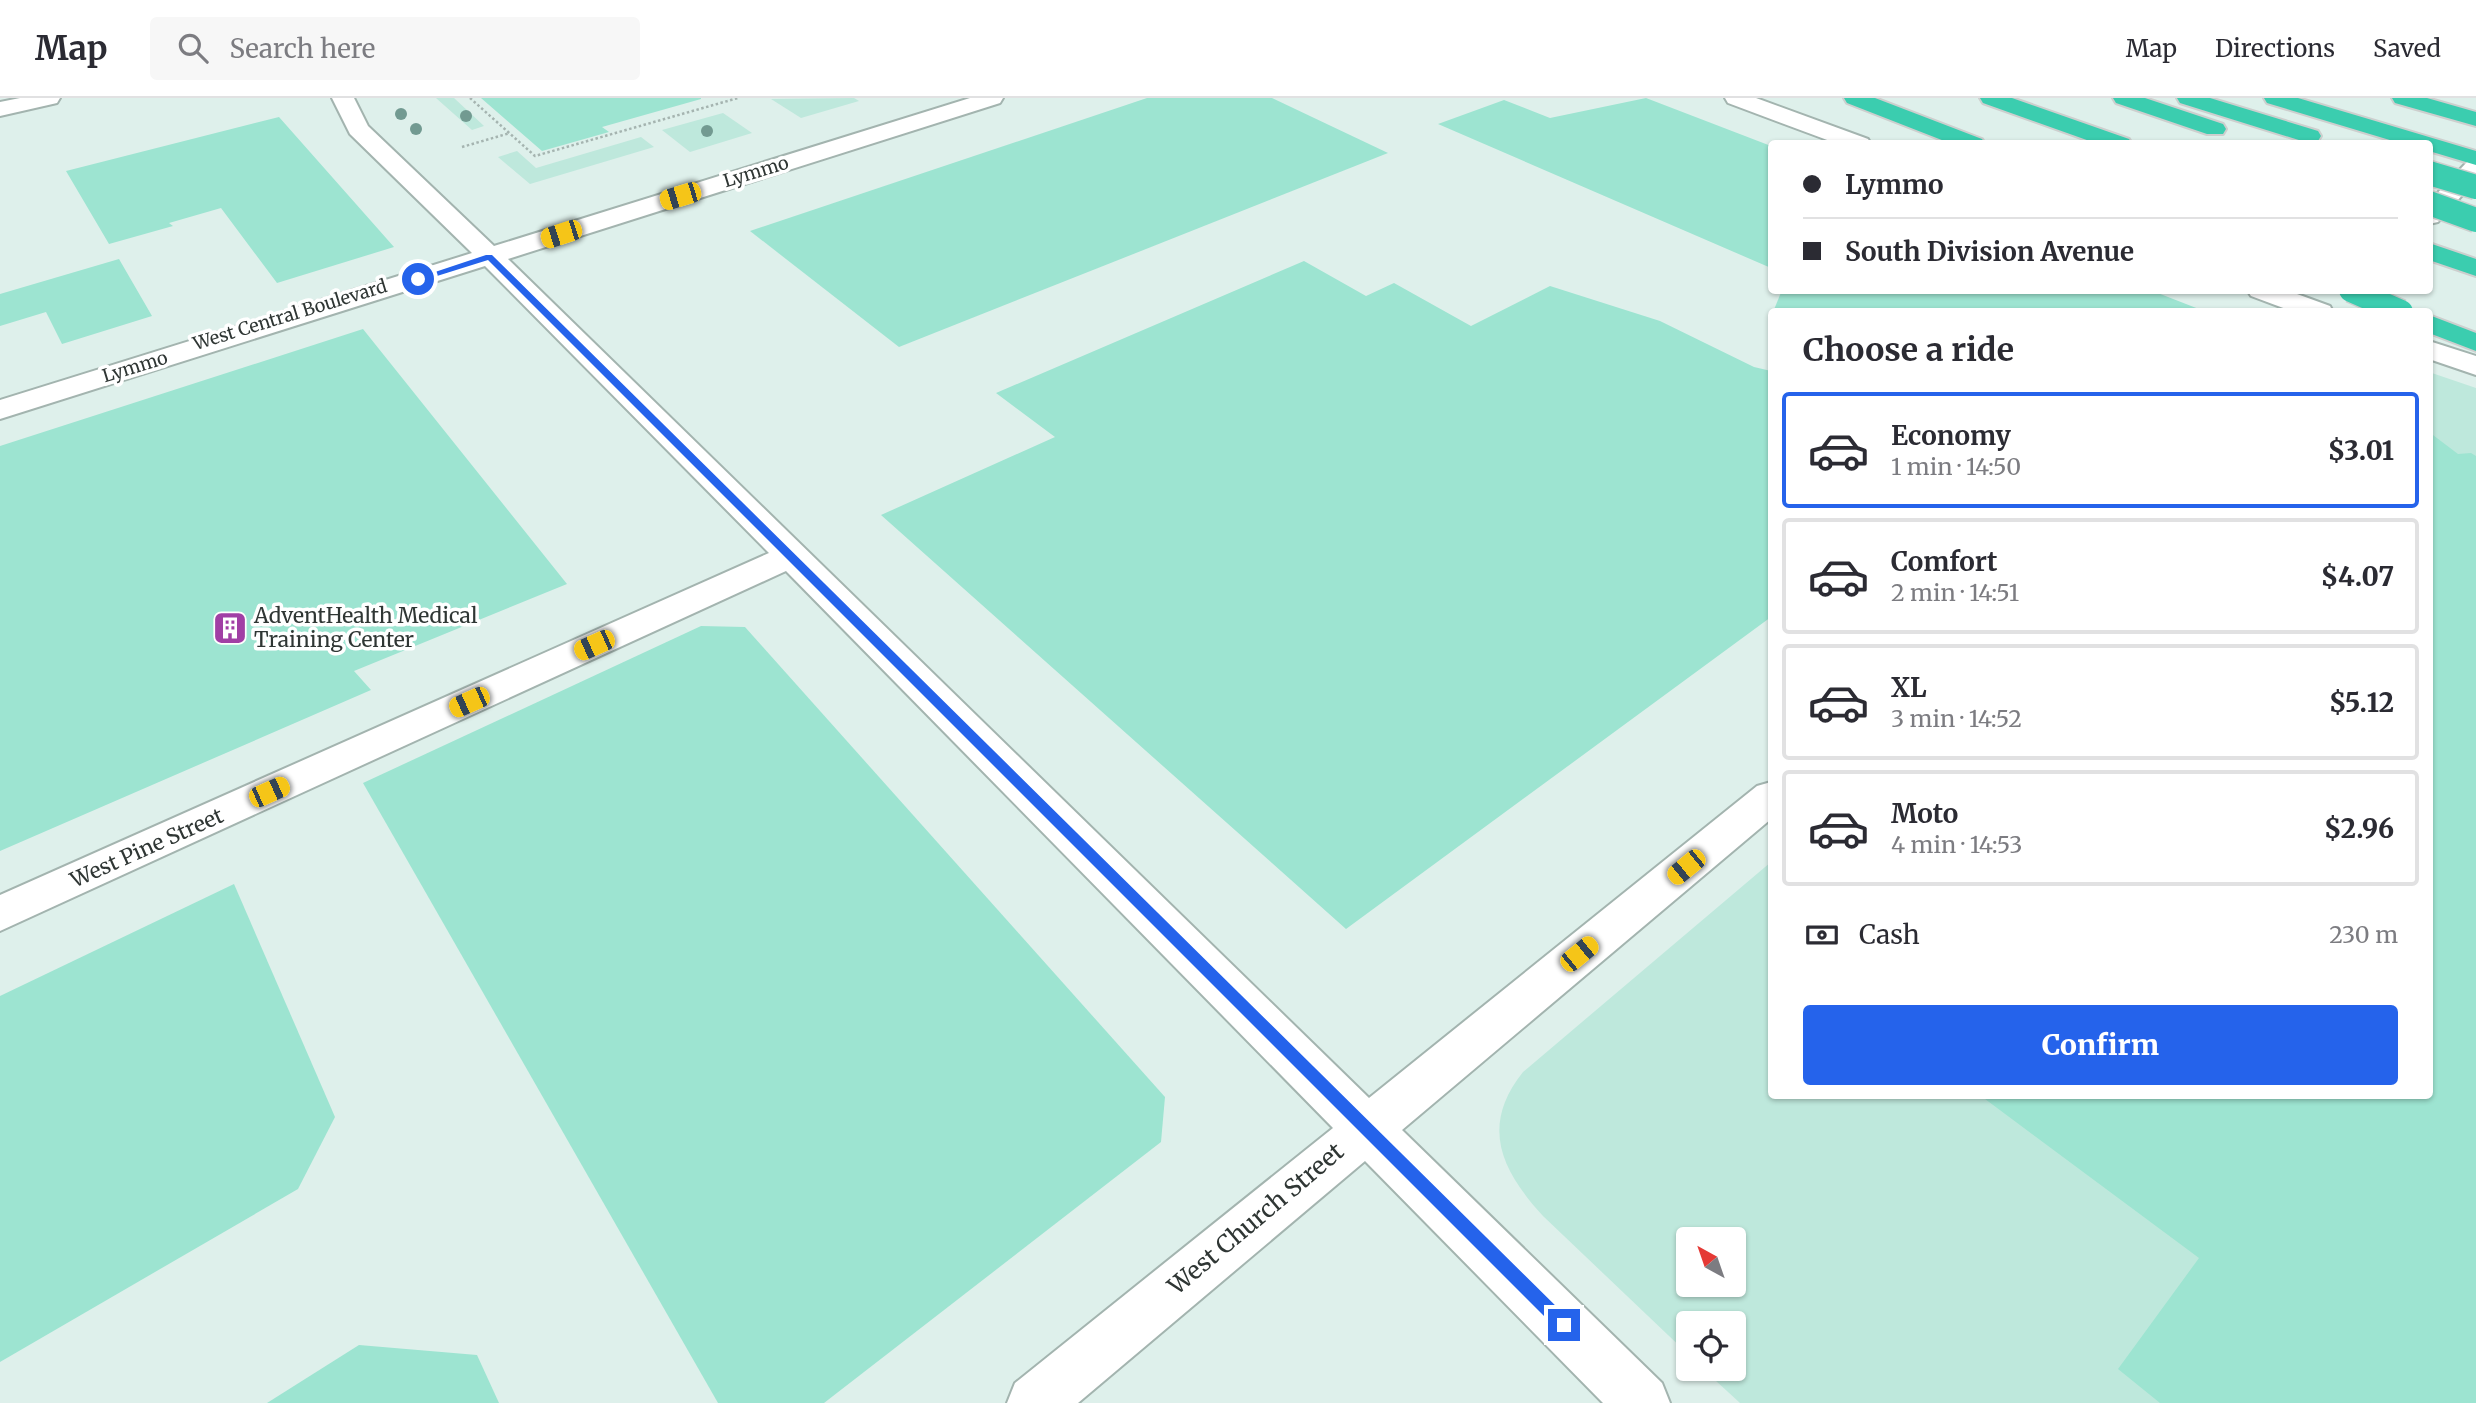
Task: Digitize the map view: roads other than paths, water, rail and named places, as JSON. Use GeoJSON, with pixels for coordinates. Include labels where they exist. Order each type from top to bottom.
{"type":"FeatureCollection","features":[{"type":"Feature","properties":{"kind":"highway"},"geometry":{"type":"LineString","coordinates":[[1855,98],[1964,140]]}},
{"type":"Feature","properties":{"kind":"highway"},"geometry":{"type":"LineString","coordinates":[[1991,98],[2110,140]]}},
{"type":"Feature","properties":{"kind":"highway"},"geometry":{"type":"LineString","coordinates":[[2124,98],[2231,135]]}},
{"type":"Feature","properties":{"kind":"highway"},"geometry":{"type":"LineString","coordinates":[[2188,98],[2322,140]]}},
{"type":"Feature","properties":{"kind":"highway"},"geometry":{"type":"LineString","coordinates":[[2275,98],[2416,140]]}},
{"type":"Feature","properties":{"kind":"highway"},"geometry":{"type":"LineString","coordinates":[[2403,98],[2476,119]]}},
{"type":"Feature","properties":{"kind":"highway"},"geometry":{"type":"LineString","coordinates":[[2433,145],[2476,158]]}},
{"type":"Feature","properties":{"kind":"highway"},"geometry":{"type":"LineString","coordinates":[[2433,174],[2476,187]]}},
{"type":"Feature","properties":{"kind":"highway"},"geometry":{"type":"LineString","coordinates":[[2433,204],[2476,220]]}},
{"type":"Feature","properties":{"kind":"highway"},"geometry":{"type":"LineString","coordinates":[[2433,252],[2476,268]]}},
{"type":"Feature","properties":{"kind":"highway"},"geometry":{"type":"LineString","coordinates":[[2360,294],[2392,308]]}},
{"type":"Feature","properties":{"kind":"highway"},"geometry":{"type":"LineString","coordinates":[[2433,325],[2476,343]]}},
{"type":"Feature","properties":{"kind":"street"},"geometry":{"type":"LineString","coordinates":[[0,109],[49,98]]}},
{"type":"Feature","properties":{"kind":"street"},"geometry":{"type":"LineString","coordinates":[[343,98],[358,129],[1642,1403]]}},
{"type":"Feature","properties":{"kind":"street","name":"West Central Boulevard"},"geometry":{"type":"LineString","coordinates":[[0,407],[980,98]]}},
{"type":"Feature","properties":{"kind":"street","name":"Lymmo"},"geometry":{"type":"LineString","coordinates":[[487,255],[992,98]]}},
{"type":"Feature","properties":{"kind":"street"},"geometry":{"type":"LineString","coordinates":[[1736,98],[1849,140]]}},
{"type":"Feature","properties":{"kind":"street"},"geometry":{"type":"LineString","coordinates":[[2433,213],[2476,166]]}},
{"type":"Feature","properties":{"kind":"street"},"geometry":{"type":"LineString","coordinates":[[2271,294],[2309,308]]}},
{"type":"Feature","properties":{"kind":"street"},"geometry":{"type":"LineString","coordinates":[[2343,308],[2356,294]]}},
{"type":"Feature","properties":{"kind":"street"},"geometry":{"type":"LineString","coordinates":[[2433,350],[2476,366]]}},
{"type":"Feature","properties":{"kind":"street","name":"West Pine Street"},"geometry":{"type":"LineString","coordinates":[[0,915],[791,556]]}},
{"type":"Feature","properties":{"kind":"street","name":"West Church Street"},"geometry":{"type":"LineString","coordinates":[[1035,1403],[1768,799]]}},
{"type":"Feature","properties":{"kind":"place","name":"AdventHealth Medical Training Center"},"geometry":{"type":"Point","coordinates":[230,628]}}]}
